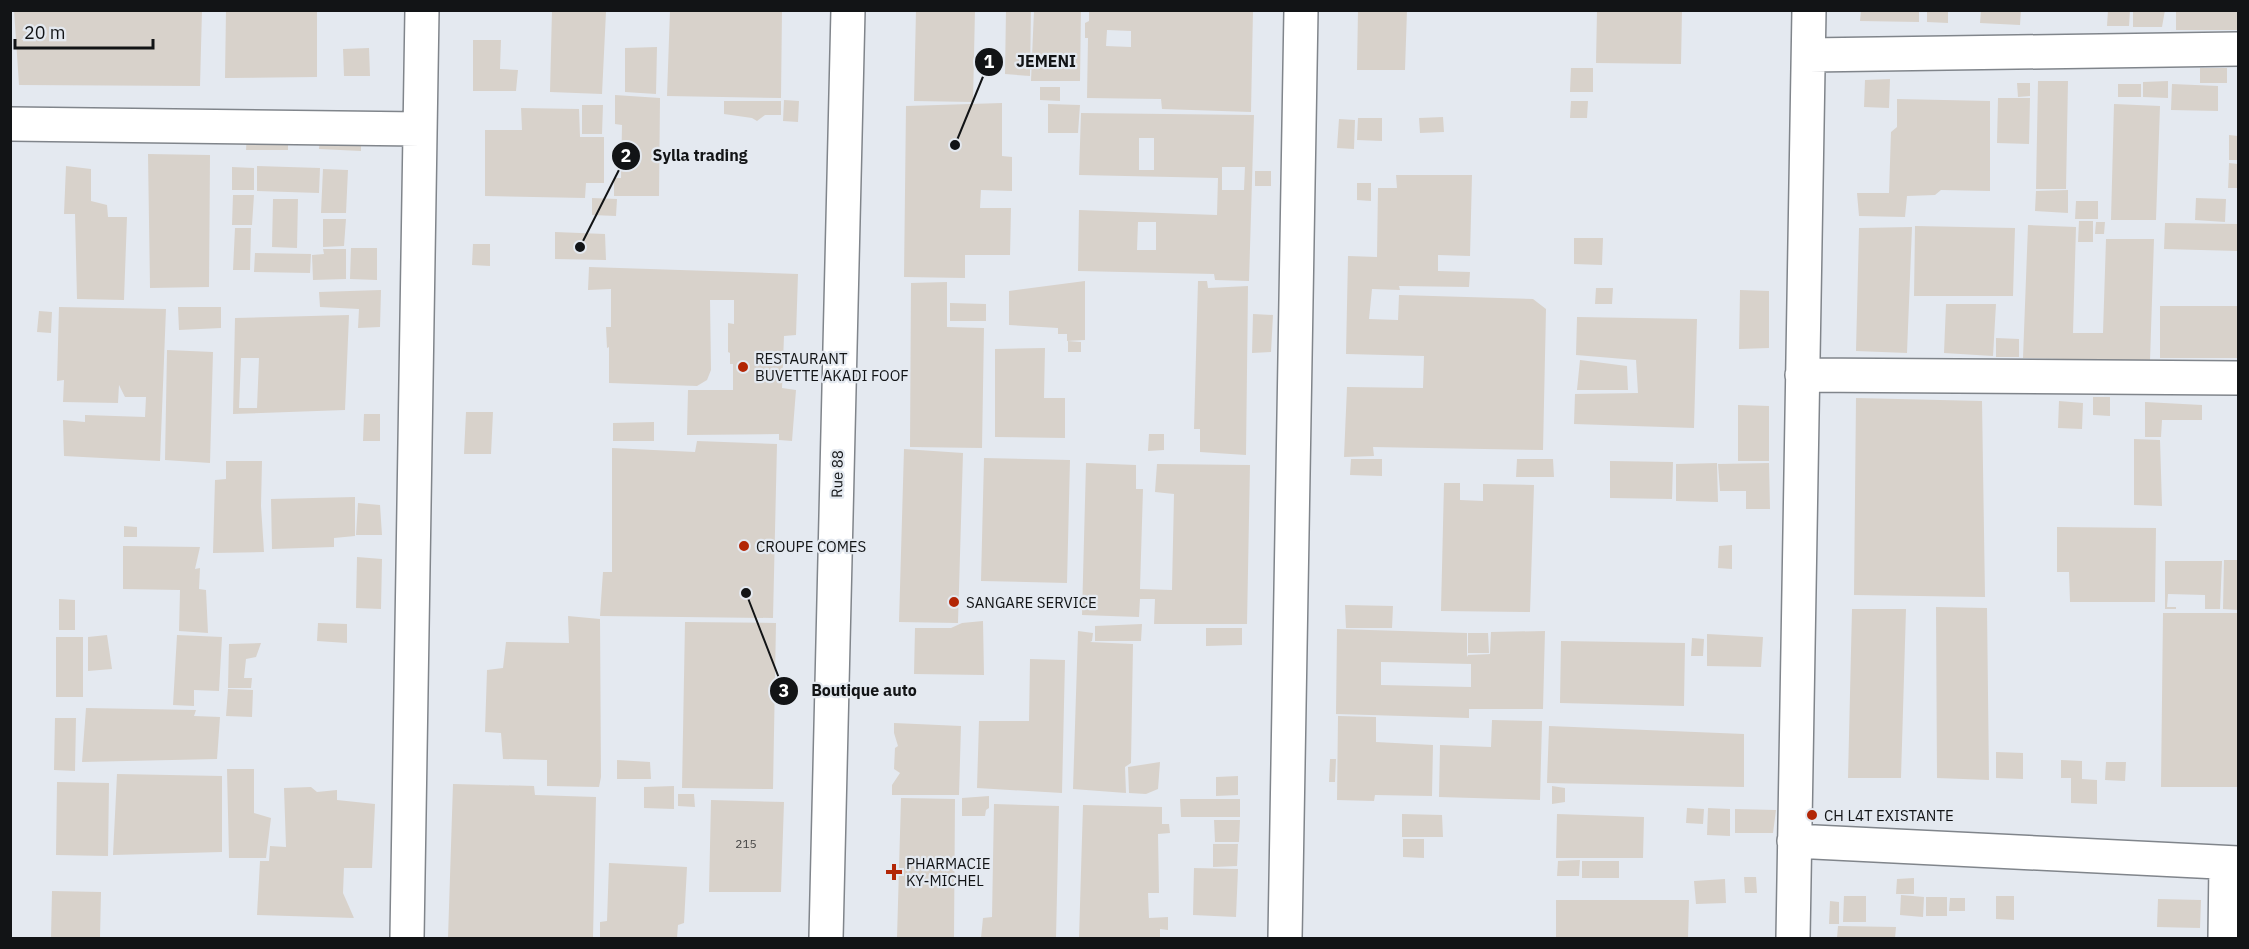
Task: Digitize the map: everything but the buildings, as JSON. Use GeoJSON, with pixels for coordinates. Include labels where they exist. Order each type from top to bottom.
{"type":"FeatureCollection","features":[{"type":"Feature","properties":{"kind":"street"},"geometry":{"type":"LineString","coordinates":[[407,939],[422,10]]}},
{"type":"Feature","properties":{"kind":"street","name":"Rue 88"},"geometry":{"type":"LineString","coordinates":[[826,939],[848,10]]}},
{"type":"Feature","properties":{"kind":"street"},"geometry":{"type":"LineString","coordinates":[[1285,939],[1301,10]]}},
{"type":"Feature","properties":{"kind":"street"},"geometry":{"type":"LineString","coordinates":[[1792,939],[1809,10]]}},
{"type":"Feature","properties":{"kind":"street"},"geometry":{"type":"LineString","coordinates":[[1809,56],[2238,49]]}},
{"type":"Feature","properties":{"kind":"street"},"geometry":{"type":"LineString","coordinates":[[10,124],[420,129]]}},
{"type":"Feature","properties":{"kind":"street"},"geometry":{"type":"LineString","coordinates":[[1802,375],[2238,378]]}},
{"type":"Feature","properties":{"kind":"street"},"geometry":{"type":"LineString","coordinates":[[1794,841],[2232,863],[2225,939]]}},
{"type":"Feature","properties":{"kind":"place","name":"JEMENI"},"geometry":{"type":"Point","coordinates":[955,145]}},
{"type":"Feature","properties":{"kind":"place","name":"Sylla trading"},"geometry":{"type":"Point","coordinates":[580,247]}},
{"type":"Feature","properties":{"kind":"place","name":"RESTAURANT BUVETTE AKADI FOOF"},"geometry":{"type":"Point","coordinates":[743,367]}},
{"type":"Feature","properties":{"kind":"place","name":"CROUPE COMES"},"geometry":{"type":"Point","coordinates":[744,546]}},
{"type":"Feature","properties":{"kind":"place","name":"Boutique auto"},"geometry":{"type":"Point","coordinates":[746,593]}},
{"type":"Feature","properties":{"kind":"place","name":"SANGARE SERVICE"},"geometry":{"type":"Point","coordinates":[954,602]}},
{"type":"Feature","properties":{"kind":"place","name":"CH L4T EXISTANTE"},"geometry":{"type":"Point","coordinates":[1812,815]}},
{"type":"Feature","properties":{"kind":"place","name":"PHARMACIE KY-MICHEL"},"geometry":{"type":"Point","coordinates":[894,872]}}]}
